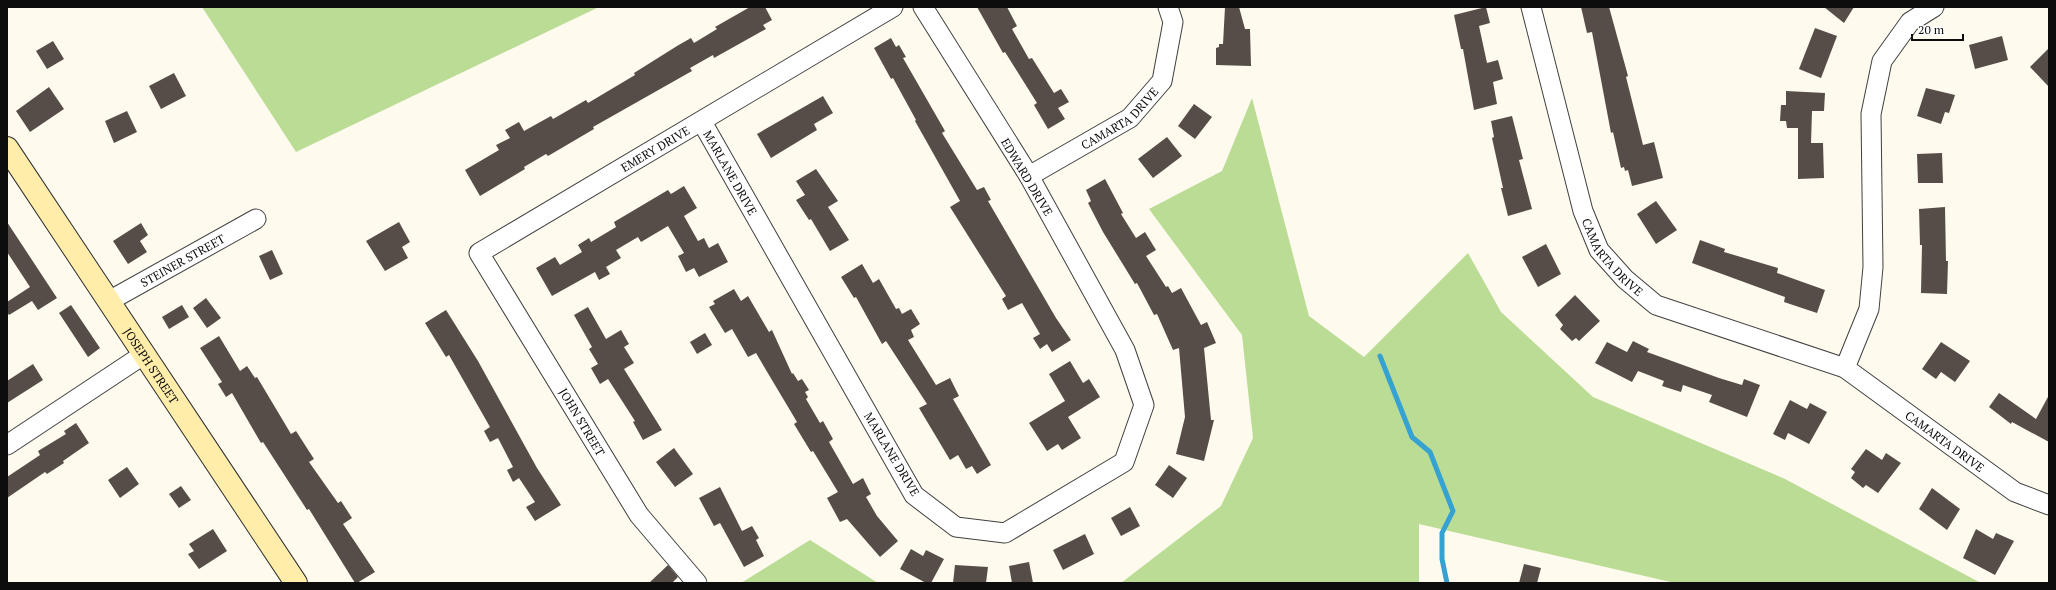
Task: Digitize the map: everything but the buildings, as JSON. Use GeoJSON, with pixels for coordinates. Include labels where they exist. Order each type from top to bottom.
{"type":"FeatureCollection","features":[{"type":"Feature","properties":{"kind":"street","name":"EMERY DRIVE"},"geometry":{"type":"LineString","coordinates":[[479,253],[702,122],[893,7]]}},
{"type":"Feature","properties":{"kind":"street","name":"EDWARD DRIVE"},"geometry":{"type":"LineString","coordinates":[[923,7],[1028,176],[1125,350]]}},
{"type":"Feature","properties":{"kind":"street","name":"CAMARTA DRIVE"},"geometry":{"type":"LineString","coordinates":[[1028,176],[1130,118],[1162,81],[1172,22],[1168,7]]}},
{"type":"Feature","properties":{"kind":"street","name":"CAMARTA DRIVE"},"geometry":{"type":"LineString","coordinates":[[1531,7],[1583,211],[1599,250],[1624,280],[1656,305],[1845,368],[2015,492],[2049,505]]}},
{"type":"Feature","properties":{"kind":"street"},"geometry":{"type":"LineString","coordinates":[[1845,368],[1869,309],[1873,267],[1871,114],[1882,61],[1910,22],[1934,7]]}},
{"type":"Feature","properties":{"kind":"street","name":"MARLANE DRIVE"},"geometry":{"type":"LineString","coordinates":[[702,122],[914,495],[956,528],[1005,533],[1124,462],[1144,405],[1125,350]]}},
{"type":"Feature","properties":{"kind":"street","name":"JOSEPH STREET"},"geometry":{"type":"LineString","coordinates":[[7,148],[109,301],[143,355],[296,583]]}},
{"type":"Feature","properties":{"kind":"street","name":"STEINER STREET"},"geometry":{"type":"LineString","coordinates":[[109,301],[256,219]]}},
{"type":"Feature","properties":{"kind":"street","name":"JOHN STREET"},"geometry":{"type":"LineString","coordinates":[[479,253],[639,515],[697,583]]}},
{"type":"Feature","properties":{"kind":"street"},"geometry":{"type":"LineString","coordinates":[[7,445],[143,355]]}},
{"type":"Feature","properties":{"kind":"green space"},"geometry":{"type":"Polygon","coordinates":[[[202,7],[599,7],[296,152],[202,7]]]}},
{"type":"Feature","properties":{"kind":"green space"},"geometry":{"type":"Polygon","coordinates":[[[1252,98],[1309,316],[1364,357],[1468,253],[1501,312],[1593,397],[1785,479],[1981,583],[1675,583],[1419,524],[1419,583],[1121,583],[1221,506],[1253,438],[1242,335],[1149,209],[1222,171],[1252,98]]]}},
{"type":"Feature","properties":{"kind":"green space"},"geometry":{"type":"Polygon","coordinates":[[[810,540],[878,583],[741,583],[810,540]]]}},
{"type":"Feature","properties":{"kind":"waterway"},"geometry":{"type":"LineString","coordinates":[[1380,356],[1412,437],[1430,452],[1453,511],[1442,533],[1442,559],[1447,583]]}}]}
